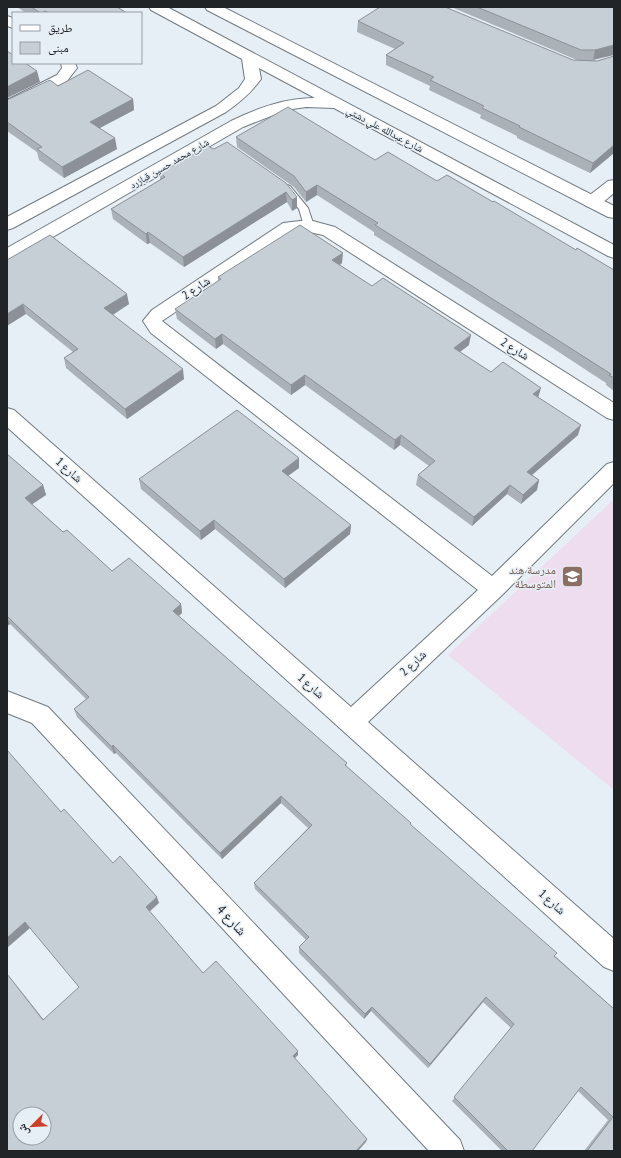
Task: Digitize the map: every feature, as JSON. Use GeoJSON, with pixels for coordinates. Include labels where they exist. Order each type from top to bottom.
{"type":"FeatureCollection","features":[{"type":"Feature","properties":{"kind":"street","name":"شارع عبدالله علي دشتي"},"geometry":{"type":"LineString","coordinates":[[156,7],[614,252]]}},
{"type":"Feature","properties":{"kind":"street"},"geometry":{"type":"LineString","coordinates":[[212,7],[614,213]]}},
{"type":"Feature","properties":{"kind":"street","name":"شارع محمد حسين قبازرد"},"geometry":{"type":"LineString","coordinates":[[7,224],[221,109],[244,91],[253,78],[249,56]]}},
{"type":"Feature","properties":{"kind":"street"},"geometry":{"type":"LineString","coordinates":[[7,106],[62,78],[70,68],[68,64]]}},
{"type":"Feature","properties":{"kind":"street","name":"شارع محمد حسين قبازرد"},"geometry":{"type":"LineString","coordinates":[[7,256],[218,139],[237,124],[262,112],[283,105],[313,101],[340,105]]}},
{"type":"Feature","properties":{"kind":"street"},"geometry":{"type":"LineString","coordinates":[[221,109],[234,110],[238,113],[240,121],[237,124]]}},
{"type":"Feature","properties":{"kind":"street"},"geometry":{"type":"LineString","coordinates":[[592,202],[614,184]]}},
{"type":"Feature","properties":{"kind":"street","name":"شارع 2"},"geometry":{"type":"LineString","coordinates":[[493,589],[158,328],[152,321],[158,314],[289,227],[309,226],[329,231],[614,412]]}},
{"type":"Feature","properties":{"kind":"street","name":"شارع 1"},"geometry":{"type":"LineString","coordinates":[[7,415],[614,957]]}},
{"type":"Feature","properties":{"kind":"street","name":"شارع 2"},"geometry":{"type":"LineString","coordinates":[[351,722],[493,589],[614,470]]}},
{"type":"Feature","properties":{"kind":"street","name":"شارع 4"},"geometry":{"type":"LineString","coordinates":[[7,702],[40,715],[449,1151]]}},
{"type":"Feature","properties":{"kind":"lane"},"geometry":{"type":"LineString","coordinates":[[278,181],[290,190],[302,208],[309,226]]}},
{"type":"Feature","properties":{"kind":"shaded area","name":"مدرسة هند المتوسطة"},"geometry":{"type":"Polygon","coordinates":[[[614,499],[614,790],[448,655],[614,499]]]}},
{"type":"Feature","properties":{"kind":"building"},"geometry":{"type":"Polygon","coordinates":[[[31,7],[117,7],[125,12],[45,11],[39,12],[31,7]]]}},
{"type":"Feature","properties":{"kind":"building"},"geometry":{"type":"Polygon","coordinates":[[[380,7],[445,7],[573,60],[597,61],[614,56],[614,145],[593,163],[519,127],[520,126],[482,108],[484,106],[430,80],[434,77],[386,55],[404,43],[358,21],[380,7]]]}},
{"type":"Feature","properties":{"kind":"building"},"geometry":{"type":"Polygon","coordinates":[[[477,7],[614,7],[614,45],[595,50],[581,50],[477,7]]]}},
{"type":"Feature","properties":{"kind":"building"},"geometry":{"type":"Polygon","coordinates":[[[7,51],[12,54],[12,64],[26,64],[37,71],[7,87],[7,51]]]}},
{"type":"Feature","properties":{"kind":"building"},"geometry":{"type":"Polygon","coordinates":[[[88,70],[133,99],[90,122],[115,138],[62,167],[37,149],[42,147],[7,122],[7,100],[50,80],[58,86],[88,70]]]}},
{"type":"Feature","properties":{"kind":"building"},"geometry":{"type":"Polygon","coordinates":[[[288,107],[375,160],[388,152],[437,181],[447,175],[576,250],[577,248],[614,270],[614,378],[609,375],[611,374],[375,225],[378,223],[317,185],[306,192],[294,176],[236,137],[288,107]]]}},
{"type":"Feature","properties":{"kind":"building"},"geometry":{"type":"Polygon","coordinates":[[[227,142],[286,183],[297,197],[292,200],[286,192],[183,257],[148,232],[146,234],[111,209],[165,177],[160,173],[208,146],[214,149],[227,142]]]}},
{"type":"Feature","properties":{"kind":"building"},"geometry":{"type":"Polygon","coordinates":[[[300,225],[343,253],[332,260],[372,286],[383,278],[471,335],[454,348],[491,372],[503,362],[541,388],[533,394],[581,425],[527,472],[539,480],[523,495],[510,485],[474,517],[418,475],[435,461],[401,435],[395,440],[305,375],[291,385],[222,334],[215,339],[175,309],[221,279],[218,277],[300,225]]]}},
{"type":"Feature","properties":{"kind":"building"},"geometry":{"type":"Polygon","coordinates":[[[50,235],[127,294],[104,308],[183,369],[125,409],[64,358],[78,349],[23,304],[7,314],[7,260],[50,235]]]}},
{"type":"Feature","properties":{"kind":"building"},"geometry":{"type":"Polygon","coordinates":[[[237,410],[299,458],[282,471],[351,525],[284,579],[214,520],[200,531],[139,479],[237,410]]]}},
{"type":"Feature","properties":{"kind":"building"},"geometry":{"type":"Polygon","coordinates":[[[7,454],[43,485],[25,498],[63,532],[67,530],[112,571],[129,558],[181,604],[173,611],[347,763],[345,765],[557,953],[554,956],[614,1009],[614,1151],[587,1151],[613,1117],[581,1087],[532,1151],[508,1151],[454,1097],[514,1024],[486,997],[430,1064],[372,1007],[365,1014],[299,947],[309,937],[254,883],[312,825],[281,796],[220,853],[113,745],[112,747],[74,709],[89,697],[7,616],[7,454]]]}},
{"type":"Feature","properties":{"kind":"building"},"geometry":{"type":"Polygon","coordinates":[[[7,750],[61,812],[64,809],[113,863],[120,856],[157,897],[146,907],[203,973],[216,961],[298,1051],[293,1056],[367,1139],[356,1151],[7,1151],[7,974],[43,1020],[79,987],[25,922],[7,938],[7,750]]]}},
{"type":"Feature","properties":{"kind":"place","name":"مدرسة هند المتوسطة"},"geometry":{"type":"Point","coordinates":[572,577]}}]}
